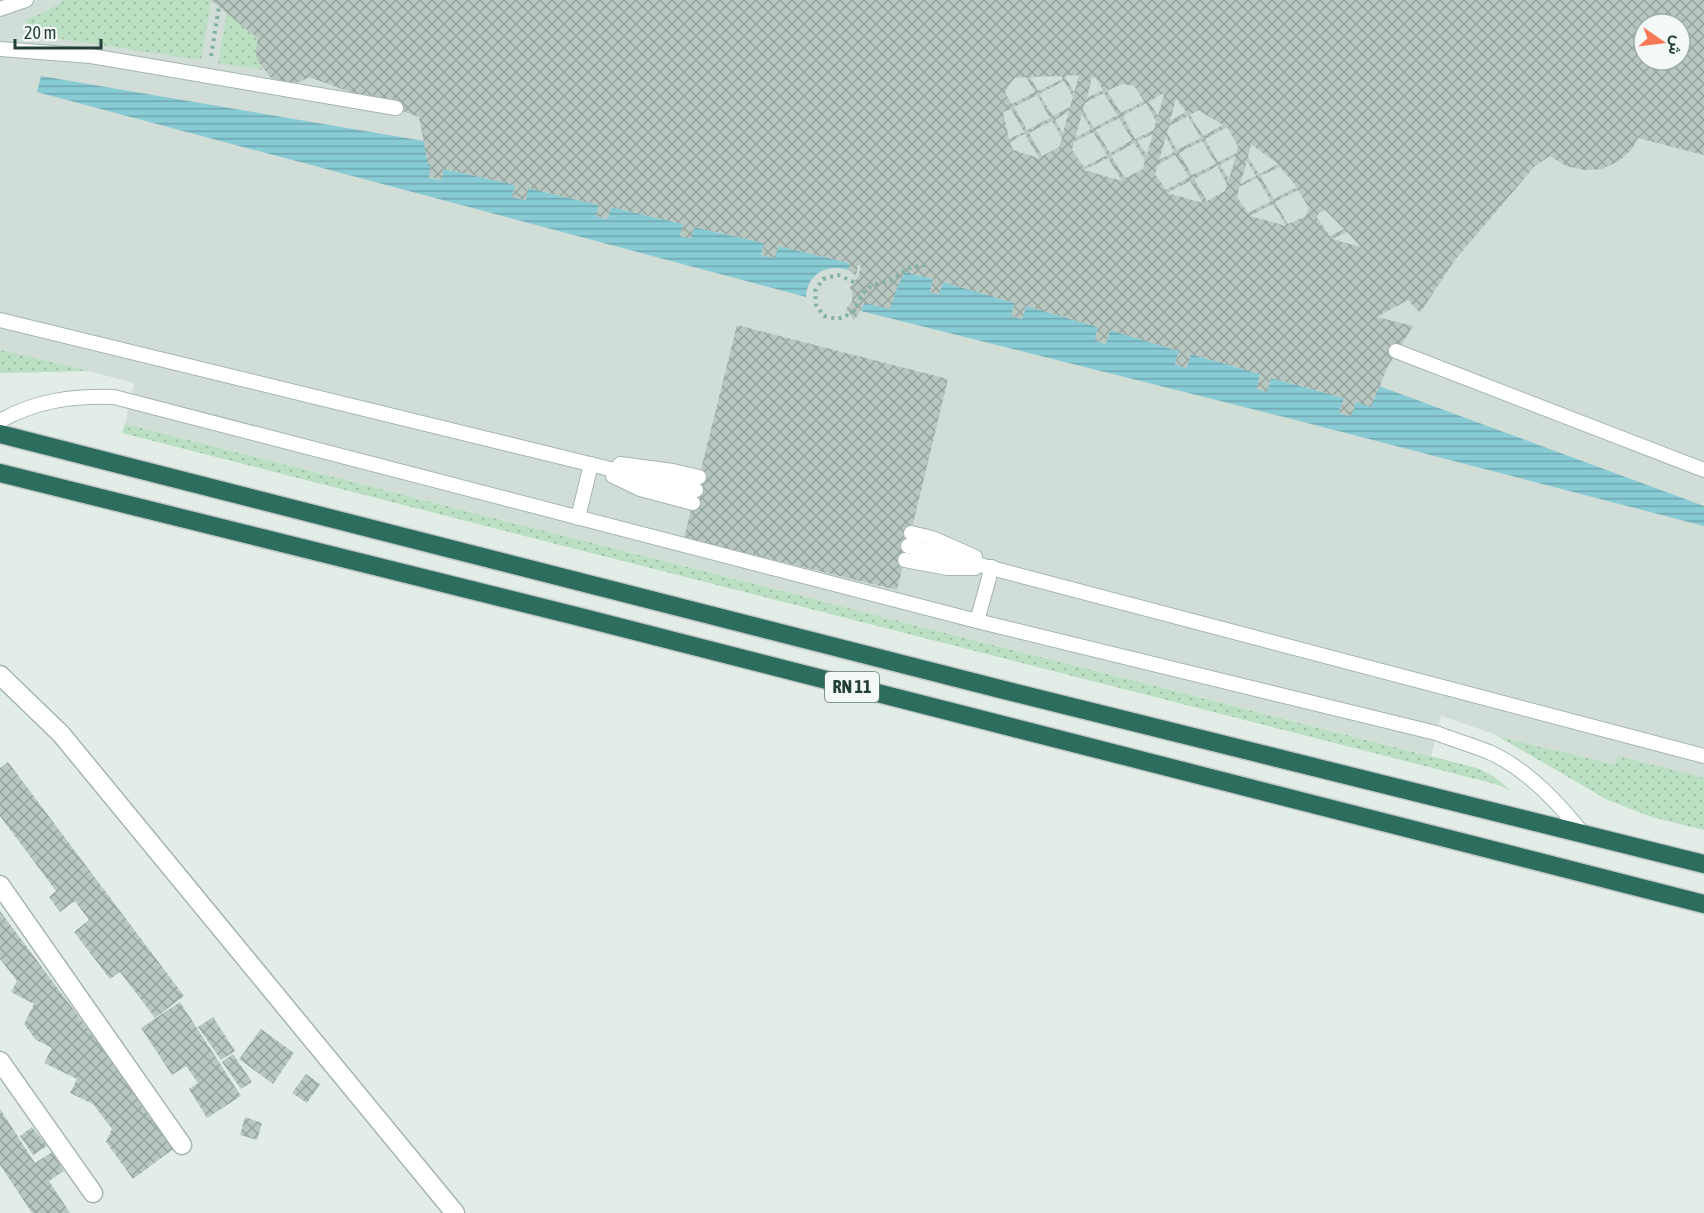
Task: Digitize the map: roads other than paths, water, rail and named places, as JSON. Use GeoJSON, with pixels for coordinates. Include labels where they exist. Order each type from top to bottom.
{"type":"FeatureCollection","features":[{"type":"Feature","properties":{"kind":"highway","name":"RN 11"},"geometry":{"type":"LineString","coordinates":[[0,434],[992,687],[1704,864]]}},
{"type":"Feature","properties":{"kind":"highway","name":"RN 11"},"geometry":{"type":"LineString","coordinates":[[0,473],[588,619],[1704,904]]}},
{"type":"Feature","properties":{"kind":"street"},"geometry":{"type":"LineString","coordinates":[[0,675],[61,734],[455,1213]]}},
{"type":"Feature","properties":{"kind":"street"},"geometry":{"type":"LineString","coordinates":[[0,885],[182,1145]]}},
{"type":"Feature","properties":{"kind":"street"},"geometry":{"type":"LineString","coordinates":[[0,1061],[93,1193]]}},
{"type":"Feature","properties":{"kind":"lane"},"geometry":{"type":"LineString","coordinates":[[0,9],[27,0]]}},
{"type":"Feature","properties":{"kind":"lane"},"geometry":{"type":"LineString","coordinates":[[0,49],[91,56],[396,108]]}},
{"type":"Feature","properties":{"kind":"lane"},"geometry":{"type":"LineString","coordinates":[[0,320],[591,464],[646,466],[696,490],[640,489],[591,464]]}},
{"type":"Feature","properties":{"kind":"lane"},"geometry":{"type":"LineString","coordinates":[[1396,351],[1704,470]]}},
{"type":"Feature","properties":{"kind":"lane"},"geometry":{"type":"LineString","coordinates":[[0,421],[33,406],[60,399],[114,397],[977,621],[1447,737],[1490,753],[1524,774],[1555,801],[1583,834]]}},
{"type":"Feature","properties":{"kind":"lane"},"geometry":{"type":"LineString","coordinates":[[578,518],[591,464]]}},
{"type":"Feature","properties":{"kind":"lane"},"geometry":{"type":"LineString","coordinates":[[910,539],[992,567],[1704,756]]}},
{"type":"Feature","properties":{"kind":"lane"},"geometry":{"type":"LineString","coordinates":[[904,560],[948,568],[992,567]]}},
{"type":"Feature","properties":{"kind":"lane"},"geometry":{"type":"LineString","coordinates":[[977,621],[992,567]]}},
{"type":"Feature","properties":{"kind":"water"},"geometry":{"type":"Polygon","coordinates":[[[41,76],[424,141],[431,166],[429,178],[441,180],[444,169],[515,185],[512,197],[525,200],[528,188],[599,205],[597,217],[608,219],[611,207],[683,224],[680,236],[691,238],[694,227],[764,243],[761,255],[774,258],[778,246],[850,263],[848,270],[833,268],[820,272],[810,282],[806,297],[37,92],[41,76]]]}},
{"type":"Feature","properties":{"kind":"water"},"geometry":{"type":"Polygon","coordinates":[[[905,272],[933,279],[930,292],[939,294],[943,282],[1015,303],[1011,316],[1022,319],[1026,306],[1098,327],[1095,340],[1105,344],[1110,330],[1179,351],[1175,364],[1186,368],[1191,354],[1260,374],[1257,389],[1267,391],[1271,378],[1344,398],[1339,413],[1350,416],[1356,402],[1371,406],[1379,386],[1704,506],[1704,526],[1288,418],[861,311],[864,303],[898,285],[905,272]]]}}]}
